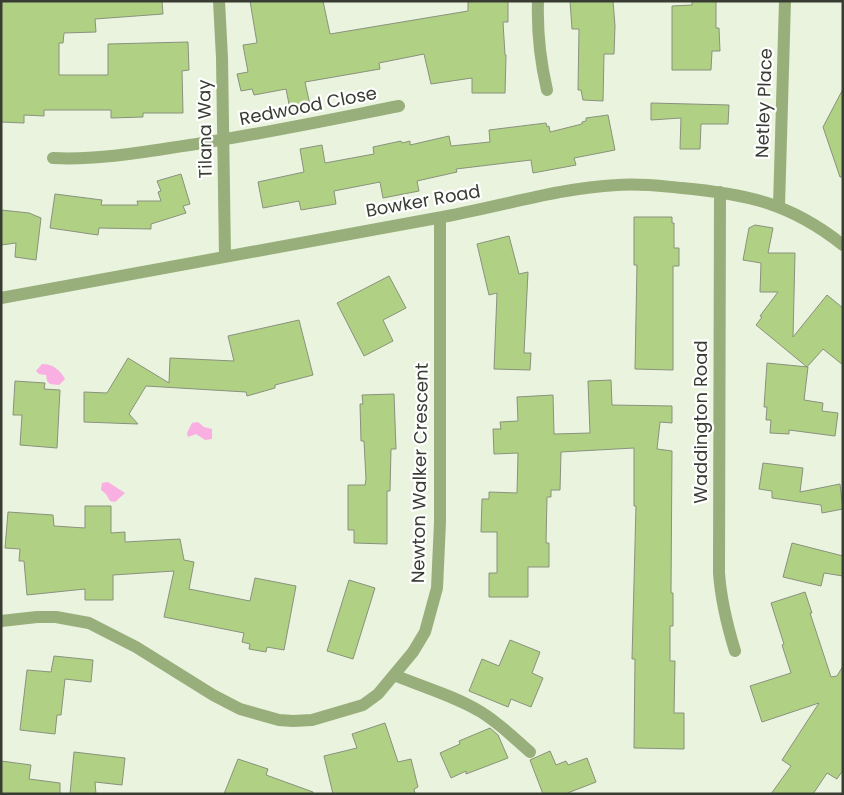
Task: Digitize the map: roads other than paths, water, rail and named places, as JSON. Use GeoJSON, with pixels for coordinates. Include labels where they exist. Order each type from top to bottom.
{"type":"FeatureCollection","features":[{"type":"Feature","properties":{"kind":"street","name":"Tilana Way"},"geometry":{"type":"LineString","coordinates":[[219,1],[225,256]]}},
{"type":"Feature","properties":{"kind":"street"},"geometry":{"type":"LineString","coordinates":[[538,1],[537,31],[540,58],[547,90]]}},
{"type":"Feature","properties":{"kind":"street","name":"Netley Place"},"geometry":{"type":"LineString","coordinates":[[779,206],[785,1]]}},
{"type":"Feature","properties":{"kind":"street","name":"Redwood Close"},"geometry":{"type":"LineString","coordinates":[[52,158],[78,159],[101,157],[223,141],[399,106]]}},
{"type":"Feature","properties":{"kind":"street","name":"Bowker Road"},"geometry":{"type":"LineString","coordinates":[[1,298],[440,218],[534,198],[617,185],[648,185],[720,192],[779,206],[822,230],[843,245]]}},
{"type":"Feature","properties":{"kind":"street","name":"Waddington Road"},"geometry":{"type":"LineString","coordinates":[[720,192],[719,573],[721,600],[726,624],[736,651]]}},
{"type":"Feature","properties":{"kind":"street","name":"Newton Walker Crescent"},"geometry":{"type":"LineString","coordinates":[[1,621],[56,617],[89,623],[136,647],[213,695],[240,709],[279,720],[312,720],[363,705],[378,694],[413,652],[425,632],[437,588],[440,522],[440,218]]}},
{"type":"Feature","properties":{"kind":"street"},"geometry":{"type":"LineString","coordinates":[[394,675],[480,712],[498,724],[530,752]]}}]}
